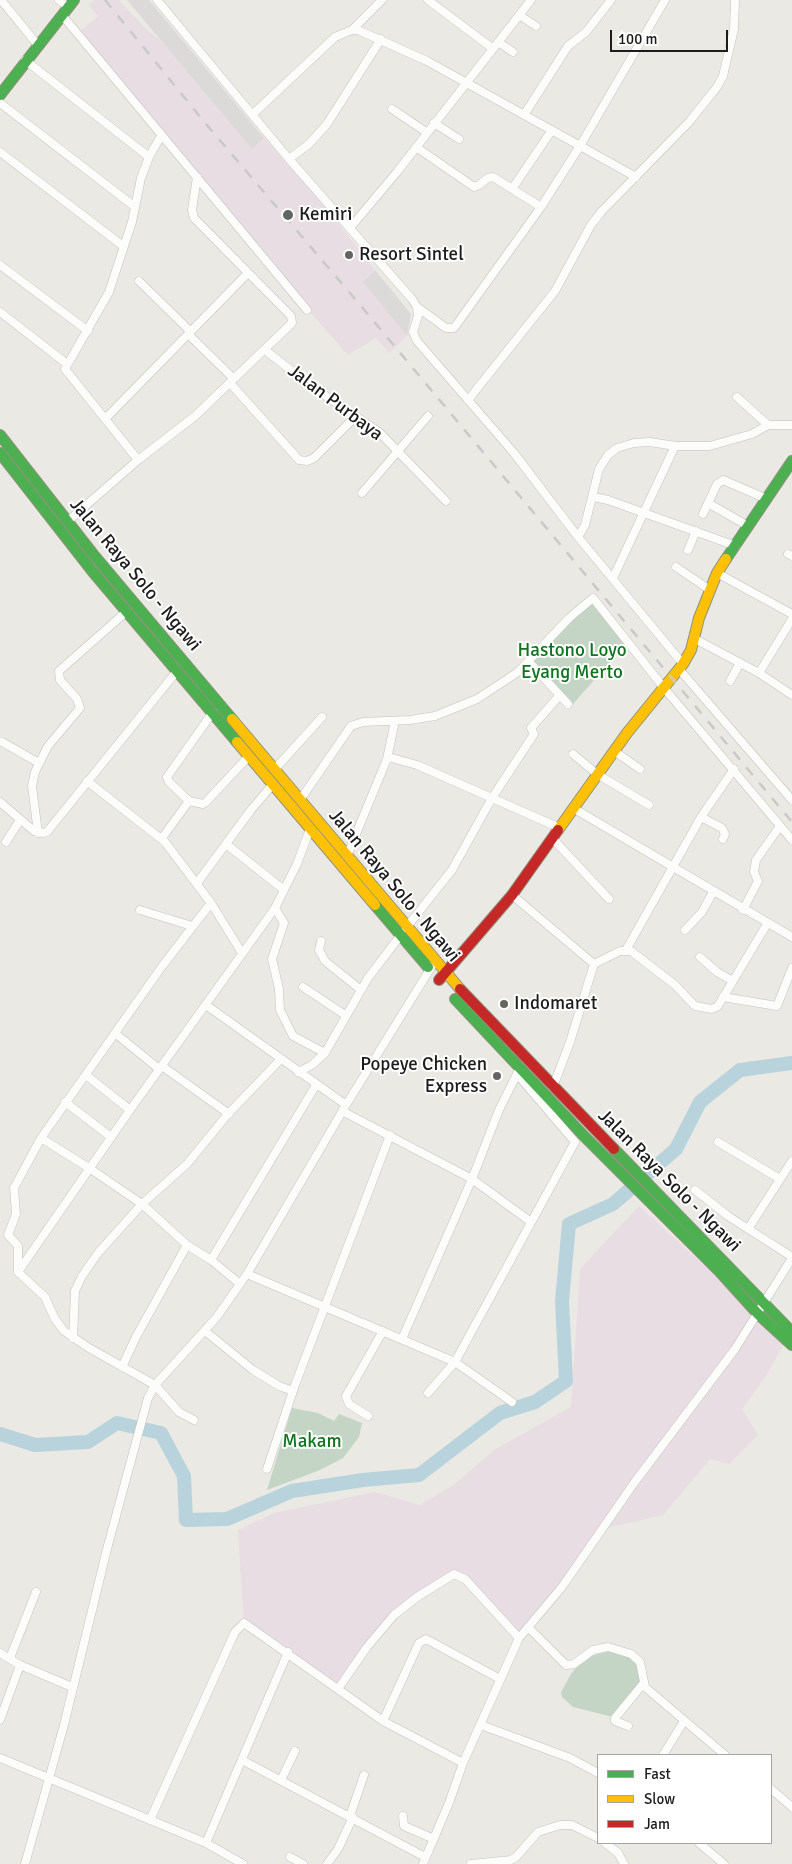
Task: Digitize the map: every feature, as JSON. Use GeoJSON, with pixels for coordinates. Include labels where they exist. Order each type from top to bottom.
{"type":"FeatureCollection","features":[{"type":"Feature","properties":{"kind":"main road"},"geometry":{"type":"LineString","coordinates":[[0,94],[37,44],[68,8]]}},
{"type":"Feature","properties":{"kind":"main road","name":"Jalan Raya Solo - Ngawi"},"geometry":{"type":"LineString","coordinates":[[0,435],[128,596],[347,856],[403,932]]}},
{"type":"Feature","properties":{"kind":"main road","name":"Jalan Raya Solo - Ngawi"},"geometry":{"type":"LineString","coordinates":[[0,453],[126,612],[213,712],[310,829],[432,966],[553,1087],[583,1120],[630,1164],[792,1332]]}},
{"type":"Feature","properties":{"kind":"main road"},"geometry":{"type":"LineString","coordinates":[[442,976],[512,895],[614,751],[682,666],[695,640],[699,618],[717,573],[792,461]]}},
{"type":"Feature","properties":{"kind":"main road","name":"Jalan Raya Solo - Ngawi"},"geometry":{"type":"LineString","coordinates":[[442,976],[518,1071],[719,1271],[757,1313],[792,1345]]}},
{"type":"Feature","properties":{"kind":"street"},"geometry":{"type":"LineString","coordinates":[[59,0],[68,8],[161,136],[306,310]]}},
{"type":"Feature","properties":{"kind":"street"},"geometry":{"type":"LineString","coordinates":[[157,0],[289,159],[417,308],[446,328],[454,328],[541,207],[580,146],[665,0]]}},
{"type":"Feature","properties":{"kind":"street"},"geometry":{"type":"LineString","coordinates":[[253,114],[335,37],[352,30],[382,0]]}},
{"type":"Feature","properties":{"kind":"street"},"geometry":{"type":"LineString","coordinates":[[428,0],[495,45],[513,52]]}},
{"type":"Feature","properties":{"kind":"street"},"geometry":{"type":"LineString","coordinates":[[350,228],[416,148],[426,132],[531,0]]}},
{"type":"Feature","properties":{"kind":"street"},"geometry":{"type":"LineString","coordinates":[[524,115],[568,46],[586,32],[611,0]]}},
{"type":"Feature","properties":{"kind":"street"},"geometry":{"type":"LineString","coordinates":[[468,400],[554,290],[591,225],[690,122],[717,87],[723,76],[734,29],[735,0]]}},
{"type":"Feature","properties":{"kind":"street"},"geometry":{"type":"LineString","coordinates":[[3,1],[37,44]]}},
{"type":"Feature","properties":{"kind":"street"},"geometry":{"type":"LineString","coordinates":[[520,15],[536,26]]}},
{"type":"Feature","properties":{"kind":"street"},"geometry":{"type":"LineString","coordinates":[[352,30],[381,40],[466,83],[636,177]]}},
{"type":"Feature","properties":{"kind":"street"},"geometry":{"type":"LineString","coordinates":[[289,159],[308,144],[328,124],[381,40]]}},
{"type":"Feature","properties":{"kind":"street"},"geometry":{"type":"LineString","coordinates":[[25,60],[149,157]]}},
{"type":"Feature","properties":{"kind":"street"},"geometry":{"type":"LineString","coordinates":[[0,103],[134,207]]}},
{"type":"Feature","properties":{"kind":"street"},"geometry":{"type":"LineString","coordinates":[[392,109],[426,132]]}},
{"type":"Feature","properties":{"kind":"street"},"geometry":{"type":"LineString","coordinates":[[434,123],[459,139]]}},
{"type":"Feature","properties":{"kind":"street"},"geometry":{"type":"LineString","coordinates":[[512,189],[552,130]]}},
{"type":"Feature","properties":{"kind":"street"},"geometry":{"type":"LineString","coordinates":[[138,460],[106,418],[66,373],[66,364],[77,352],[109,292],[149,157],[161,136]]}},
{"type":"Feature","properties":{"kind":"street"},"geometry":{"type":"LineString","coordinates":[[416,148],[474,187],[490,176],[541,207]]}},
{"type":"Feature","properties":{"kind":"street"},"geometry":{"type":"LineString","coordinates":[[0,152],[123,246]]}},
{"type":"Feature","properties":{"kind":"street"},"geometry":{"type":"LineString","coordinates":[[68,522],[138,460],[194,416],[291,325],[293,318],[194,218],[192,210],[198,183],[197,177]]}},
{"type":"Feature","properties":{"kind":"street"},"geometry":{"type":"LineString","coordinates":[[0,265],[88,331]]}},
{"type":"Feature","properties":{"kind":"street"},"geometry":{"type":"LineString","coordinates":[[106,418],[248,273]]}},
{"type":"Feature","properties":{"kind":"street"},"geometry":{"type":"LineString","coordinates":[[138,281],[189,332],[299,460],[307,461],[314,458],[356,416]]}},
{"type":"Feature","properties":{"kind":"street"},"geometry":{"type":"LineString","coordinates":[[417,308],[418,316],[413,332],[415,338],[514,453],[578,537],[614,578],[682,666],[792,800]]}},
{"type":"Feature","properties":{"kind":"street"},"geometry":{"type":"LineString","coordinates":[[0,312],[66,364]]}},
{"type":"Feature","properties":{"kind":"street","name":"Jalan Purbaya"},"geometry":{"type":"LineString","coordinates":[[265,350],[311,386],[379,432],[446,501]]}},
{"type":"Feature","properties":{"kind":"street"},"geometry":{"type":"LineString","coordinates":[[737,397],[768,425]]}},
{"type":"Feature","properties":{"kind":"street"},"geometry":{"type":"LineString","coordinates":[[362,493],[428,416]]}},
{"type":"Feature","properties":{"kind":"street"},"geometry":{"type":"LineString","coordinates":[[578,537],[585,526],[594,497],[599,469],[608,455],[617,448],[634,443],[650,442],[675,446],[710,446],[752,434],[768,425],[792,425]]}},
{"type":"Feature","properties":{"kind":"street"},"geometry":{"type":"LineString","coordinates":[[614,578],[675,446]]}},
{"type":"Feature","properties":{"kind":"street"},"geometry":{"type":"LineString","coordinates":[[703,514],[717,484],[723,480],[767,499]]}},
{"type":"Feature","properties":{"kind":"street"},"geometry":{"type":"LineString","coordinates":[[594,497],[736,546]]}},
{"type":"Feature","properties":{"kind":"street"},"geometry":{"type":"LineString","coordinates":[[708,503],[748,526]]}},
{"type":"Feature","properties":{"kind":"street"},"geometry":{"type":"LineString","coordinates":[[688,550],[696,531]]}},
{"type":"Feature","properties":{"kind":"street"},"geometry":{"type":"LineString","coordinates":[[676,567],[710,590]]}},
{"type":"Feature","properties":{"kind":"street"},"geometry":{"type":"LineString","coordinates":[[717,573],[792,614]]}},
{"type":"Feature","properties":{"kind":"street"},"geometry":{"type":"LineString","coordinates":[[300,800],[351,726],[363,722],[394,721],[435,716],[464,705],[509,680],[529,662],[569,618],[593,598],[664,688],[792,840]]}},
{"type":"Feature","properties":{"kind":"street"},"geometry":{"type":"LineString","coordinates":[[38,833],[32,786],[39,763],[56,734],[80,708],[77,699],[60,680],[60,671],[126,612]]}},
{"type":"Feature","properties":{"kind":"street"},"geometry":{"type":"LineString","coordinates":[[759,674],[792,619]]}},
{"type":"Feature","properties":{"kind":"street"},"geometry":{"type":"LineString","coordinates":[[695,640],[740,663],[792,695]]}},
{"type":"Feature","properties":{"kind":"street"},"geometry":{"type":"LineString","coordinates":[[529,662],[568,704]]}},
{"type":"Feature","properties":{"kind":"street"},"geometry":{"type":"LineString","coordinates":[[730,681],[740,663]]}},
{"type":"Feature","properties":{"kind":"street"},"geometry":{"type":"LineString","coordinates":[[0,802],[38,833],[47,832],[177,671]]}},
{"type":"Feature","properties":{"kind":"street"},"geometry":{"type":"LineString","coordinates":[[298,1072],[312,1065],[325,1053],[361,990],[403,932],[452,870],[492,798],[534,734],[531,728],[560,696]]}},
{"type":"Feature","properties":{"kind":"street"},"geometry":{"type":"LineString","coordinates":[[213,712],[167,777],[169,782],[189,801],[203,804],[249,756]]}},
{"type":"Feature","properties":{"kind":"street"},"geometry":{"type":"LineString","coordinates":[[275,769],[322,717]]}},
{"type":"Feature","properties":{"kind":"street"},"geometry":{"type":"LineString","coordinates":[[347,856],[387,759],[394,721]]}},
{"type":"Feature","properties":{"kind":"street"},"geometry":{"type":"LineString","coordinates":[[2,742],[39,763]]}},
{"type":"Feature","properties":{"kind":"street"},"geometry":{"type":"LineString","coordinates":[[614,751],[640,768]]}},
{"type":"Feature","properties":{"kind":"street"},"geometry":{"type":"LineString","coordinates":[[573,754],[597,774],[649,804]]}},
{"type":"Feature","properties":{"kind":"street"},"geometry":{"type":"LineString","coordinates":[[387,759],[399,759],[560,828]]}},
{"type":"Feature","properties":{"kind":"street"},"geometry":{"type":"LineString","coordinates":[[553,1087],[570,1042],[594,964],[626,950],[641,927],[672,867],[701,817],[734,769]]}},
{"type":"Feature","properties":{"kind":"street"},"geometry":{"type":"LineString","coordinates":[[87,781],[162,838],[211,903],[242,953]]}},
{"type":"Feature","properties":{"kind":"street"},"geometry":{"type":"LineString","coordinates":[[197,883],[273,784]]}},
{"type":"Feature","properties":{"kind":"street"},"geometry":{"type":"LineString","coordinates":[[162,838],[189,801]]}},
{"type":"Feature","properties":{"kind":"street"},"geometry":{"type":"LineString","coordinates":[[573,808],[743,910],[792,937]]}},
{"type":"Feature","properties":{"kind":"street"},"geometry":{"type":"LineString","coordinates":[[701,817],[722,828],[725,834],[723,839]]}},
{"type":"Feature","properties":{"kind":"street"},"geometry":{"type":"LineString","coordinates":[[6,842],[20,820]]}},
{"type":"Feature","properties":{"kind":"street"},"geometry":{"type":"LineString","coordinates":[[743,910],[758,881],[754,872],[756,860],[780,826]]}},
{"type":"Feature","properties":{"kind":"street"},"geometry":{"type":"LineString","coordinates":[[18,1272],[89,1168],[275,908],[297,864],[310,829]]}},
{"type":"Feature","properties":{"kind":"street"},"geometry":{"type":"LineString","coordinates":[[553,839],[609,899]]}},
{"type":"Feature","properties":{"kind":"street"},"geometry":{"type":"LineString","coordinates":[[226,844],[284,890]]}},
{"type":"Feature","properties":{"kind":"street"},"geometry":{"type":"LineString","coordinates":[[686,930],[702,912],[713,892]]}},
{"type":"Feature","properties":{"kind":"street"},"geometry":{"type":"LineString","coordinates":[[512,895],[594,964]]}},
{"type":"Feature","properties":{"kind":"street"},"geometry":{"type":"LineString","coordinates":[[194,1420],[179,1412],[155,1385],[73,1338],[58,1325],[45,1297],[18,1272],[18,1246],[8,1235],[16,1214],[13,1191],[41,1138],[192,926],[211,903]]}},
{"type":"Feature","properties":{"kind":"street"},"geometry":{"type":"LineString","coordinates":[[275,908],[284,923],[272,959],[279,989],[280,1010],[293,1036],[325,1053]]}},
{"type":"Feature","properties":{"kind":"street"},"geometry":{"type":"LineString","coordinates":[[140,910],[192,926]]}},
{"type":"Feature","properties":{"kind":"street"},"geometry":{"type":"LineString","coordinates":[[626,950],[645,960],[675,985],[696,1006],[712,1009],[718,1006],[768,924]]}},
{"type":"Feature","properties":{"kind":"street"},"geometry":{"type":"LineString","coordinates":[[321,941],[319,950],[325,961],[361,990]]}},
{"type":"Feature","properties":{"kind":"street"},"geometry":{"type":"LineString","coordinates":[[700,956],[718,972],[733,981]]}},
{"type":"Feature","properties":{"kind":"street"},"geometry":{"type":"LineString","coordinates":[[25,1864],[64,1725],[72,1687],[148,1398],[155,1385],[223,1310],[247,1274],[344,1108],[432,966]]}},
{"type":"Feature","properties":{"kind":"street"},"geometry":{"type":"LineString","coordinates":[[723,997],[777,1006],[790,978],[792,968]]}},
{"type":"Feature","properties":{"kind":"street"},"geometry":{"type":"LineString","coordinates":[[303,987],[346,1014]]}},
{"type":"Feature","properties":{"kind":"street"},"geometry":{"type":"LineString","coordinates":[[206,1005],[316,1084],[344,1108],[390,1136],[472,1179],[530,1222]]}},
{"type":"Feature","properties":{"kind":"street"},"geometry":{"type":"LineString","coordinates":[[115,1033],[160,1068],[229,1114]]}},
{"type":"Feature","properties":{"kind":"street"},"geometry":{"type":"LineString","coordinates":[[73,1338],[77,1285],[103,1247],[142,1204],[187,1164],[229,1114],[281,1059]]}},
{"type":"Feature","properties":{"kind":"street"},"geometry":{"type":"LineString","coordinates":[[402,1339],[472,1179],[499,1110],[518,1071],[575,1141],[455,1362],[428,1393]]}},
{"type":"Feature","properties":{"kind":"street"},"geometry":{"type":"LineString","coordinates":[[86,1075],[130,1110]]}},
{"type":"Feature","properties":{"kind":"street"},"geometry":{"type":"LineString","coordinates":[[211,1260],[316,1084]]}},
{"type":"Feature","properties":{"kind":"street"},"geometry":{"type":"LineString","coordinates":[[65,1102],[111,1137]]}},
{"type":"Feature","properties":{"kind":"street"},"geometry":{"type":"LineString","coordinates":[[267,1468],[293,1391],[390,1136]]}},
{"type":"Feature","properties":{"kind":"street"},"geometry":{"type":"LineString","coordinates":[[41,1138],[142,1204],[187,1245],[211,1260],[240,1284]]}},
{"type":"Feature","properties":{"kind":"street"},"geometry":{"type":"LineString","coordinates":[[718,1142],[780,1179]]}},
{"type":"Feature","properties":{"kind":"street"},"geometry":{"type":"LineString","coordinates":[[748,1229],[792,1161]]}},
{"type":"Feature","properties":{"kind":"street"},"geometry":{"type":"LineString","coordinates":[[242,1760],[351,1816],[424,1861],[463,1763],[520,1638],[587,1553],[634,1483],[735,1349],[792,1258],[748,1229],[695,1190]]}},
{"type":"Feature","properties":{"kind":"street"},"geometry":{"type":"LineString","coordinates":[[122,1367],[136,1336],[187,1245]]}},
{"type":"Feature","properties":{"kind":"street"},"geometry":{"type":"LineString","coordinates":[[247,1274],[455,1362],[512,1402]]}},
{"type":"Feature","properties":{"kind":"street"},"geometry":{"type":"LineString","coordinates":[[205,1331],[253,1370],[279,1386],[293,1391]]}},
{"type":"Feature","properties":{"kind":"street"},"geometry":{"type":"LineString","coordinates":[[368,1416],[349,1404],[346,1396],[383,1331]]}},
{"type":"Feature","properties":{"kind":"street"},"geometry":{"type":"LineString","coordinates":[[338,1689],[367,1647],[394,1615],[417,1597],[454,1574],[460,1575],[465,1579],[520,1638]]}},
{"type":"Feature","properties":{"kind":"street"},"geometry":{"type":"LineString","coordinates":[[10,1658],[36,1592]]}},
{"type":"Feature","properties":{"kind":"street"},"geometry":{"type":"LineString","coordinates":[[150,1820],[238,1627],[244,1623],[288,1652],[383,1721],[463,1763]]}},
{"type":"Feature","properties":{"kind":"street"},"geometry":{"type":"LineString","coordinates":[[528,1627],[566,1665],[574,1664],[587,1653],[601,1648],[614,1647],[625,1650],[636,1657],[640,1662],[643,1684],[725,1754]]}},
{"type":"Feature","properties":{"kind":"street"},"geometry":{"type":"LineString","coordinates":[[383,1721],[420,1642],[426,1639],[500,1679]]}},
{"type":"Feature","properties":{"kind":"street"},"geometry":{"type":"LineString","coordinates":[[206,1843],[288,1652]]}},
{"type":"Feature","properties":{"kind":"street"},"geometry":{"type":"LineString","coordinates":[[0,1653],[20,1665],[72,1687]]}},
{"type":"Feature","properties":{"kind":"street"},"geometry":{"type":"LineString","coordinates":[[0,1720],[20,1665]]}},
{"type":"Feature","properties":{"kind":"street"},"geometry":{"type":"LineString","coordinates":[[628,1726],[615,1721],[615,1718],[643,1684]]}},
{"type":"Feature","properties":{"kind":"street"},"geometry":{"type":"LineString","coordinates":[[664,1754],[684,1721]]}},
{"type":"Feature","properties":{"kind":"street"},"geometry":{"type":"LineString","coordinates":[[480,1725],[570,1758],[597,1772]]}},
{"type":"Feature","properties":{"kind":"street"},"geometry":{"type":"LineString","coordinates":[[281,1780],[295,1751]]}},
{"type":"Feature","properties":{"kind":"street"},"geometry":{"type":"LineString","coordinates":[[0,1758],[206,1843],[243,1864]]}},
{"type":"Feature","properties":{"kind":"street"},"geometry":{"type":"LineString","coordinates":[[327,1864],[338,1849],[364,1775]]}},
{"type":"Feature","properties":{"kind":"street"},"geometry":{"type":"LineString","coordinates":[[772,1790],[792,1806]]}},
{"type":"Feature","properties":{"kind":"street"},"geometry":{"type":"LineString","coordinates":[[403,1816],[404,1826],[434,1839]]}},
{"type":"Feature","properties":{"kind":"street"},"geometry":{"type":"LineString","coordinates":[[471,1864],[511,1860],[516,1857],[538,1832],[560,1825],[572,1826],[597,1838]]}},
{"type":"Feature","properties":{"kind":"street"},"geometry":{"type":"LineString","coordinates":[[606,1844],[618,1853],[624,1864]]}},
{"type":"Feature","properties":{"kind":"street"},"geometry":{"type":"LineString","coordinates":[[710,1846],[724,1864]]}},
{"type":"Feature","properties":{"kind":"street"},"geometry":{"type":"LineString","coordinates":[[290,1857],[303,1864]]}},
{"type":"Feature","properties":{"kind":"shaded area"},"geometry":{"type":"Polygon","coordinates":[[[94,0],[119,0],[144,27],[164,44],[252,149],[264,138],[318,198],[375,270],[363,282],[407,336],[389,353],[376,338],[348,355],[311,313],[166,134],[80,32],[98,16],[89,5],[94,0]]]}},
{"type":"Feature","properties":{"kind":"shaded area"},"geometry":{"type":"Polygon","coordinates":[[[127,0],[149,0],[264,138],[252,149],[127,0]]]}},
{"type":"Feature","properties":{"kind":"shaded area"},"geometry":{"type":"Polygon","coordinates":[[[375,270],[411,314],[407,336],[363,282],[375,270]]]}},
{"type":"Feature","properties":{"kind":"shaded area"},"geometry":{"type":"Polygon","coordinates":[[[639,1206],[786,1340],[764,1379],[742,1409],[758,1435],[729,1464],[710,1459],[663,1515],[603,1529],[519,1638],[460,1575],[433,1586],[394,1615],[338,1689],[244,1623],[238,1530],[274,1513],[375,1492],[420,1505],[455,1484],[494,1450],[571,1407],[580,1269],[639,1206]]]}},
{"type":"Feature","properties":{"kind":"green space","name":"Hastono Loyo Eyang Merto"},"geometry":{"type":"Polygon","coordinates":[[[590,603],[594,603],[626,644],[573,704],[532,662],[590,603]]]}},
{"type":"Feature","properties":{"kind":"green space","name":"Makam"},"geometry":{"type":"Polygon","coordinates":[[[292,1408],[318,1413],[334,1421],[339,1414],[362,1423],[359,1437],[343,1458],[320,1470],[267,1490],[292,1408]]]}},
{"type":"Feature","properties":{"kind":"green space"},"geometry":{"type":"Polygon","coordinates":[[[613,1650],[630,1656],[639,1667],[640,1682],[613,1717],[573,1707],[562,1697],[561,1692],[571,1674],[584,1658],[613,1650]]]}},
{"type":"Feature","properties":{"kind":"waterway"},"geometry":{"type":"LineString","coordinates":[[0,1434],[35,1445],[88,1442],[117,1423],[161,1433],[184,1476],[186,1520],[227,1519],[292,1491],[363,1480],[419,1475],[500,1413],[535,1402],[566,1381],[562,1301],[569,1224],[613,1204],[676,1149],[700,1102],[740,1070],[792,1063]]}},
{"type":"Feature","properties":{"kind":"railway"},"geometry":{"type":"LineString","coordinates":[[105,0],[206,124],[361,306],[792,822]]}},
{"type":"Feature","properties":{"kind":"traffic: fast"},"geometry":{"type":"LineString","coordinates":[[0,95],[74,0]]}},
{"type":"Feature","properties":{"kind":"traffic: fast"},"geometry":{"type":"LineString","coordinates":[[0,435],[93,554],[232,719]]}},
{"type":"Feature","properties":{"kind":"traffic: fast"},"geometry":{"type":"LineString","coordinates":[[0,453],[93,572],[237,742]]}},
{"type":"Feature","properties":{"kind":"traffic: fast"},"geometry":{"type":"LineString","coordinates":[[726,559],[792,461]]}},
{"type":"Feature","properties":{"kind":"traffic: fast"},"geometry":{"type":"LineString","coordinates":[[375,905],[428,967]]}},
{"type":"Feature","properties":{"kind":"traffic: fast"},"geometry":{"type":"LineString","coordinates":[[455,999],[584,1136],[719,1271],[757,1313],[792,1345]]}},
{"type":"Feature","properties":{"kind":"traffic: fast"},"geometry":{"type":"LineString","coordinates":[[614,1149],[792,1332]]}},
{"type":"Feature","properties":{"kind":"traffic: slow"},"geometry":{"type":"LineString","coordinates":[[558,830],[627,733],[683,664],[691,650],[699,618],[717,573],[726,559]]}},
{"type":"Feature","properties":{"kind":"traffic: slow"},"geometry":{"type":"LineString","coordinates":[[232,719],[460,989]]}},
{"type":"Feature","properties":{"kind":"traffic: slow"},"geometry":{"type":"LineString","coordinates":[[237,742],[375,905]]}},
{"type":"Feature","properties":{"kind":"traffic: jam"},"geometry":{"type":"LineString","coordinates":[[439,980],[512,895],[558,830]]}},
{"type":"Feature","properties":{"kind":"traffic: jam"},"geometry":{"type":"LineString","coordinates":[[460,989],[614,1149]]}},
{"type":"Feature","properties":{"kind":"place","name":"Kemiri"},"geometry":{"type":"Point","coordinates":[288,215]}},
{"type":"Feature","properties":{"kind":"place","name":"Resort Sintel"},"geometry":{"type":"Point","coordinates":[349,255]}},
{"type":"Feature","properties":{"kind":"place","name":"Indomaret"},"geometry":{"type":"Point","coordinates":[504,1004]}},
{"type":"Feature","properties":{"kind":"place","name":"Popeye Chicken Express"},"geometry":{"type":"Point","coordinates":[497,1076]}}]}
